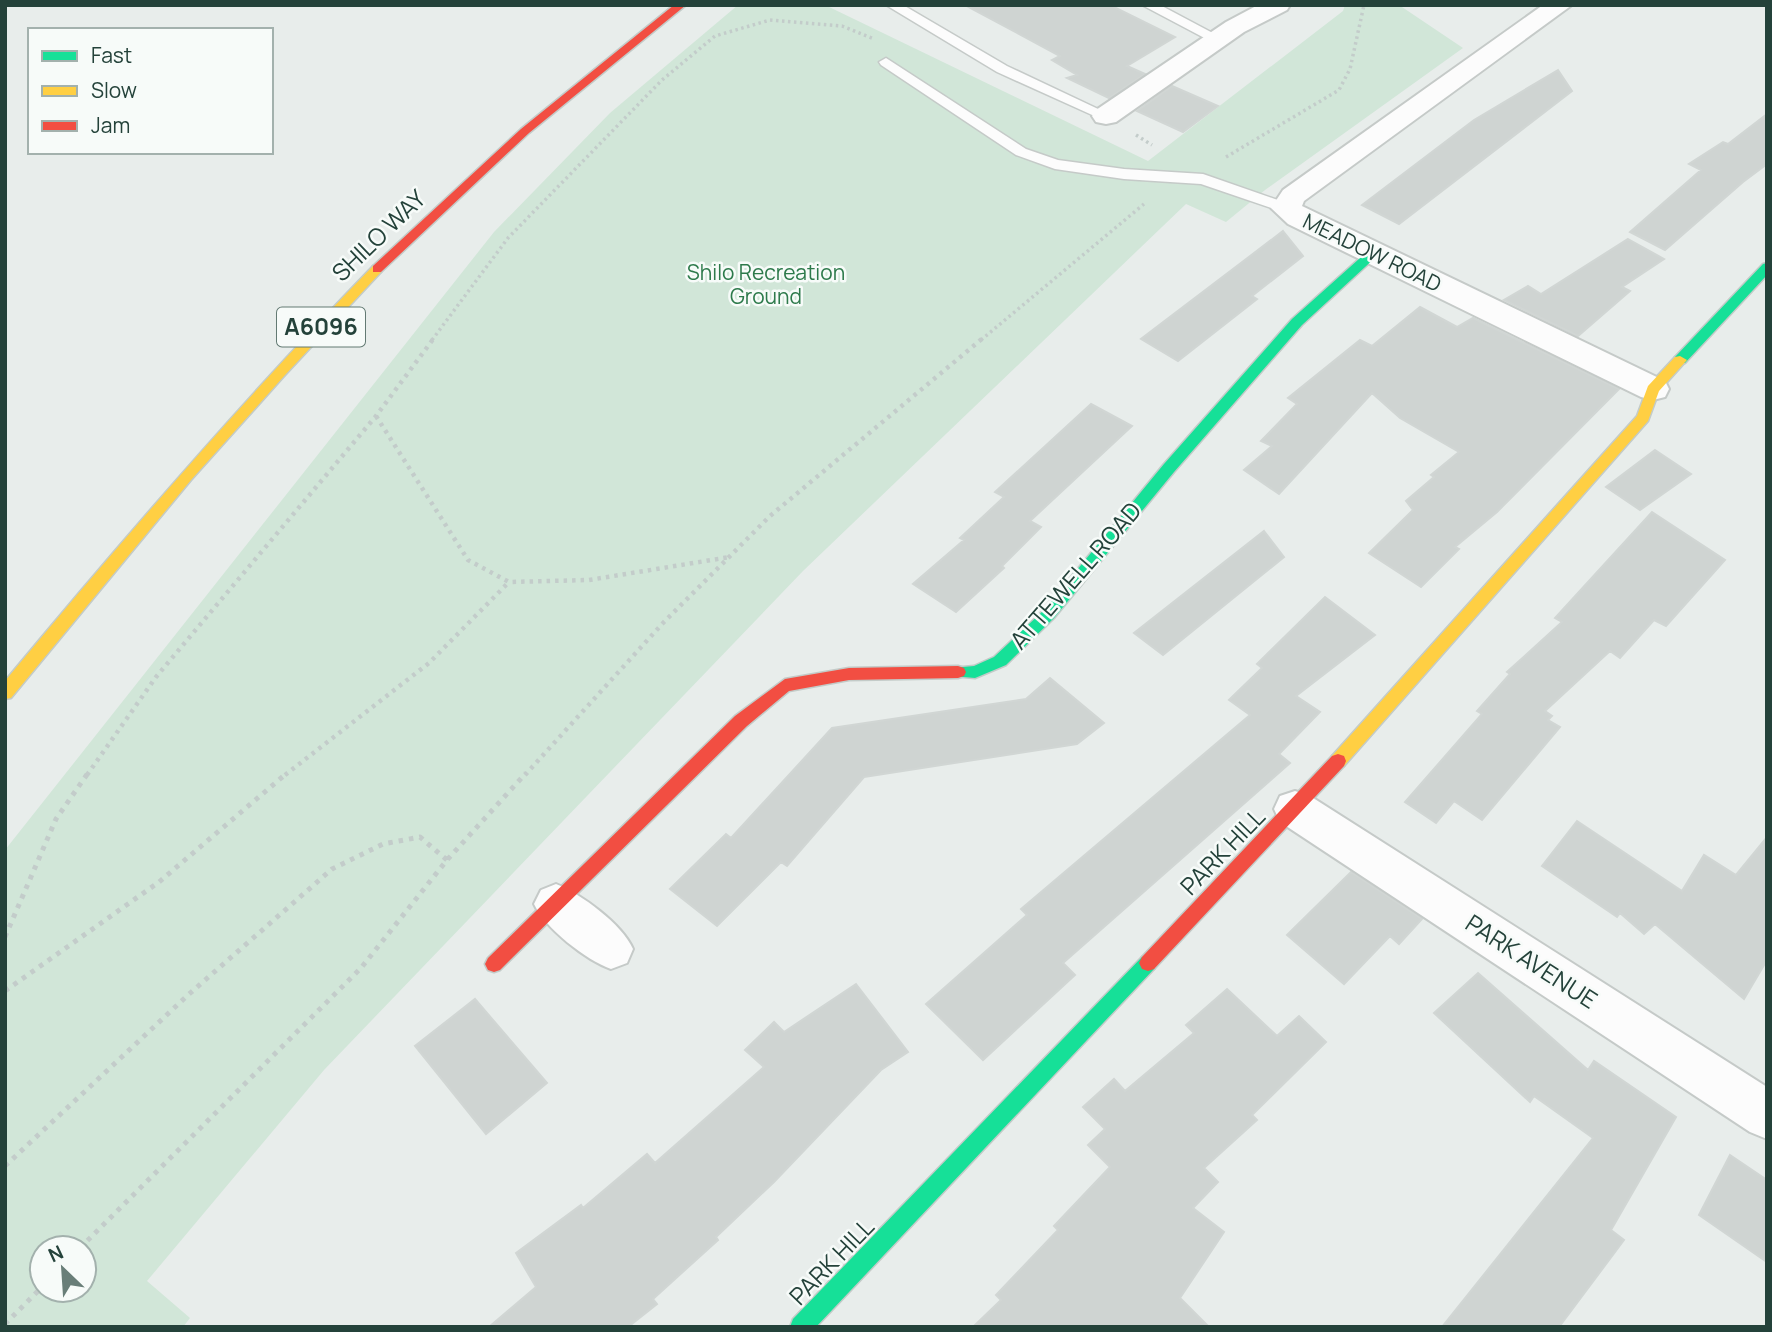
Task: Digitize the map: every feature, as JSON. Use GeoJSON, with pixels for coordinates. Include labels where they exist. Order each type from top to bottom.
{"type":"FeatureCollection","features":[{"type":"Feature","properties":{"kind":"street","name":"SHILO WAY"},"geometry":{"type":"LineString","coordinates":[[5,693],[242,412],[379,266],[498,155],[681,5]]}},
{"type":"Feature","properties":{"kind":"street"},"geometry":{"type":"LineString","coordinates":[[1106,116],[1217,39],[1278,5]]}},
{"type":"Feature","properties":{"kind":"street","name":"MEADOW ROAD"},"geometry":{"type":"LineString","coordinates":[[1560,5],[1293,196],[1286,208],[1298,218],[1653,389]]}},
{"type":"Feature","properties":{"kind":"street","name":"ATTEWELL ROAD"},"geometry":{"type":"LineString","coordinates":[[494,964],[741,721],[785,685],[849,674],[975,672],[1000,661],[1049,614],[1169,468],[1297,322],[1373,253]]}},
{"type":"Feature","properties":{"kind":"street"},"geometry":{"type":"LineString","coordinates":[[1653,389],[1767,267]]}},
{"type":"Feature","properties":{"kind":"street","name":"PARK HILL"},"geometry":{"type":"LineString","coordinates":[[801,1327],[1295,809],[1643,418],[1653,389]]}},
{"type":"Feature","properties":{"kind":"street","name":"PARK AVENUE"},"geometry":{"type":"LineString","coordinates":[[1295,809],[1767,1115]]}},
{"type":"Feature","properties":{"kind":"street"},"geometry":{"type":"LineString","coordinates":[[555,904],[611,949]]}},
{"type":"Feature","properties":{"kind":"lane"},"geometry":{"type":"LineString","coordinates":[[893,5],[1002,69],[1106,116]]}},
{"type":"Feature","properties":{"kind":"lane"},"geometry":{"type":"LineString","coordinates":[[1149,5],[1217,39]]}},
{"type":"Feature","properties":{"kind":"lane"},"geometry":{"type":"LineString","coordinates":[[887,62],[917,85],[1021,152],[1055,164],[1203,179],[1286,208]]}},
{"type":"Feature","properties":{"kind":"path"},"geometry":{"type":"LineString","coordinates":[[1203,179],[1232,153],[1282,126],[1339,90],[1350,69],[1364,5]]}},
{"type":"Feature","properties":{"kind":"path"},"geometry":{"type":"LineString","coordinates":[[5,937],[55,819],[156,677],[376,416],[508,239],[662,80],[715,36],[770,20],[842,26],[882,42]]}},
{"type":"Feature","properties":{"kind":"path"},"geometry":{"type":"LineString","coordinates":[[94,1234],[361,968],[447,860],[663,623],[771,516],[1150,198],[1144,175]]}},
{"type":"Feature","properties":{"kind":"path"},"geometry":{"type":"LineString","coordinates":[[376,416],[468,560],[509,582],[589,580],[730,557]]}},
{"type":"Feature","properties":{"kind":"path"},"geometry":{"type":"LineString","coordinates":[[5,991],[159,882],[307,756],[429,663],[509,582]]}},
{"type":"Feature","properties":{"kind":"path"},"geometry":{"type":"LineString","coordinates":[[5,1166],[188,995],[332,869],[383,844],[420,837],[447,860]]}},
{"type":"Feature","properties":{"kind":"path"},"geometry":{"type":"LineString","coordinates":[[5,1324],[28,1301]]}},
{"type":"Feature","properties":{"kind":"green space","name":"Shilo Recreation Ground"},"geometry":{"type":"Polygon","coordinates":[[[738,5],[825,5],[1148,161],[1343,11],[1345,5],[1399,5],[1463,48],[1265,190],[1226,222],[1186,204],[803,571],[324,1070],[147,1281],[190,1318],[183,1327],[5,1327],[5,850],[494,232],[610,113],[738,5]]]}},
{"type":"Feature","properties":{"kind":"building"},"geometry":{"type":"Polygon","coordinates":[[[965,5],[1110,5],[1175,37],[1127,66],[1145,74],[1109,98],[1067,78],[1077,75],[1052,60],[1060,56],[965,5]]]}},
{"type":"Feature","properties":{"kind":"building"},"geometry":{"type":"Polygon","coordinates":[[[1558,70],[1572,91],[1399,224],[1362,205],[1474,120],[1558,70]]]}},
{"type":"Feature","properties":{"kind":"building"},"geometry":{"type":"Polygon","coordinates":[[[1172,86],[1218,106],[1183,132],[1137,111],[1172,86]]]}},
{"type":"Feature","properties":{"kind":"building"},"geometry":{"type":"Polygon","coordinates":[[[1767,114],[1767,164],[1665,250],[1630,232],[1701,170],[1689,164],[1723,142],[1728,144],[1767,114]]]}},
{"type":"Feature","properties":{"kind":"building"},"geometry":{"type":"Polygon","coordinates":[[[1283,231],[1303,256],[1252,296],[1257,299],[1178,361],[1141,339],[1283,231]]]}},
{"type":"Feature","properties":{"kind":"building"},"geometry":{"type":"Polygon","coordinates":[[[1628,239],[1664,259],[1622,287],[1630,291],[1578,336],[1504,300],[1528,286],[1541,294],[1628,239]]]}},
{"type":"Feature","properties":{"kind":"building"},"geometry":{"type":"Polygon","coordinates":[[[1420,307],[1457,327],[1473,318],[1619,389],[1497,512],[1455,547],[1459,549],[1421,587],[1369,553],[1413,510],[1406,501],[1434,477],[1431,475],[1459,452],[1400,418],[1372,393],[1279,494],[1244,470],[1272,446],[1261,441],[1297,404],[1288,398],[1360,340],[1372,346],[1420,307]]]}},
{"type":"Feature","properties":{"kind":"building"},"geometry":{"type":"Polygon","coordinates":[[[1091,404],[1132,426],[1030,521],[1041,527],[1002,566],[1004,568],[956,612],[913,584],[964,540],[960,538],[1004,497],[995,492],[1091,404]]]}},
{"type":"Feature","properties":{"kind":"building"},"geometry":{"type":"Polygon","coordinates":[[[1655,450],[1691,474],[1640,510],[1606,487],[1655,450]]]}},
{"type":"Feature","properties":{"kind":"building"},"geometry":{"type":"Polygon","coordinates":[[[1652,512],[1725,560],[1666,626],[1654,620],[1620,658],[1610,651],[1545,711],[1552,716],[1548,720],[1560,727],[1482,820],[1454,801],[1436,823],[1405,802],[1482,714],[1477,711],[1510,674],[1507,672],[1562,622],[1555,618],[1652,512]]]}},
{"type":"Feature","properties":{"kind":"building"},"geometry":{"type":"Polygon","coordinates":[[[1264,531],[1284,557],[1163,655],[1134,633],[1264,531]]]}},
{"type":"Feature","properties":{"kind":"building"},"geometry":{"type":"Polygon","coordinates":[[[1325,597],[1375,635],[1296,696],[1320,712],[1279,754],[1290,763],[1063,963],[1075,975],[983,1060],[926,1004],[1027,915],[1021,909],[1250,715],[1229,700],[1262,668],[1257,664],[1325,597]]]}},
{"type":"Feature","properties":{"kind":"building"},"geometry":{"type":"Polygon","coordinates":[[[1050,678],[1104,723],[1077,744],[864,777],[787,866],[781,862],[717,926],[670,889],[726,834],[731,838],[832,728],[1026,699],[1050,678]]]}},
{"type":"Feature","properties":{"kind":"building"},"geometry":{"type":"Polygon","coordinates":[[[1577,821],[1682,891],[1704,855],[1736,875],[1767,837],[1767,960],[1744,999],[1655,924],[1644,934],[1620,913],[1617,917],[1542,866],[1577,821]]]}},
{"type":"Feature","properties":{"kind":"building"},"geometry":{"type":"Polygon","coordinates":[[[1351,872],[1422,919],[1399,944],[1390,936],[1344,984],[1287,935],[1351,872]]]}},
{"type":"Feature","properties":{"kind":"building"},"geometry":{"type":"Polygon","coordinates":[[[1478,973],[1588,1070],[1594,1061],[1676,1117],[1611,1230],[1624,1240],[1559,1327],[1442,1327],[1593,1138],[1534,1096],[1530,1102],[1434,1013],[1478,973]]]}},
{"type":"Feature","properties":{"kind":"building"},"geometry":{"type":"Polygon","coordinates":[[[856,984],[908,1052],[881,1070],[774,1182],[716,1237],[718,1240],[653,1299],[657,1304],[628,1327],[489,1327],[536,1287],[516,1253],[581,1205],[583,1208],[647,1154],[655,1163],[764,1067],[745,1050],[774,1022],[784,1032],[856,984]]]}},
{"type":"Feature","properties":{"kind":"building"},"geometry":{"type":"Polygon","coordinates":[[[1227,989],[1277,1036],[1299,1016],[1326,1042],[1252,1115],[1257,1120],[1204,1168],[1218,1182],[1193,1208],[1224,1232],[1180,1298],[1209,1327],[973,1327],[1001,1300],[996,1295],[1058,1230],[1054,1226],[1110,1167],[1088,1145],[1105,1129],[1083,1107],[1114,1079],[1125,1091],[1194,1033],[1186,1025],[1227,989]]]}},
{"type":"Feature","properties":{"kind":"building"},"geometry":{"type":"Polygon","coordinates":[[[475,999],[547,1083],[486,1134],[415,1046],[475,999]]]}},
{"type":"Feature","properties":{"kind":"building"},"geometry":{"type":"Polygon","coordinates":[[[1730,1155],[1767,1180],[1767,1262],[1699,1215],[1730,1155]]]}},
{"type":"Feature","properties":{"kind":"traffic: fast"},"geometry":{"type":"LineString","coordinates":[[958,672],[975,672],[1000,661],[1049,614],[1169,468],[1297,322],[1373,253]]}},
{"type":"Feature","properties":{"kind":"traffic: fast"},"geometry":{"type":"LineString","coordinates":[[1680,360],[1767,267]]}},
{"type":"Feature","properties":{"kind":"traffic: fast"},"geometry":{"type":"LineString","coordinates":[[801,1327],[1148,963]]}},
{"type":"Feature","properties":{"kind":"traffic: slow"},"geometry":{"type":"LineString","coordinates":[[5,693],[186,477],[377,269]]}},
{"type":"Feature","properties":{"kind":"traffic: slow"},"geometry":{"type":"LineString","coordinates":[[1338,761],[1643,418],[1653,389],[1680,360]]}},
{"type":"Feature","properties":{"kind":"traffic: jam"},"geometry":{"type":"LineString","coordinates":[[377,269],[525,131],[681,5]]}},
{"type":"Feature","properties":{"kind":"traffic: jam"},"geometry":{"type":"LineString","coordinates":[[494,964],[741,721],[785,685],[849,674],[958,672]]}},
{"type":"Feature","properties":{"kind":"traffic: jam"},"geometry":{"type":"LineString","coordinates":[[1148,963],[1338,761]]}}]}
